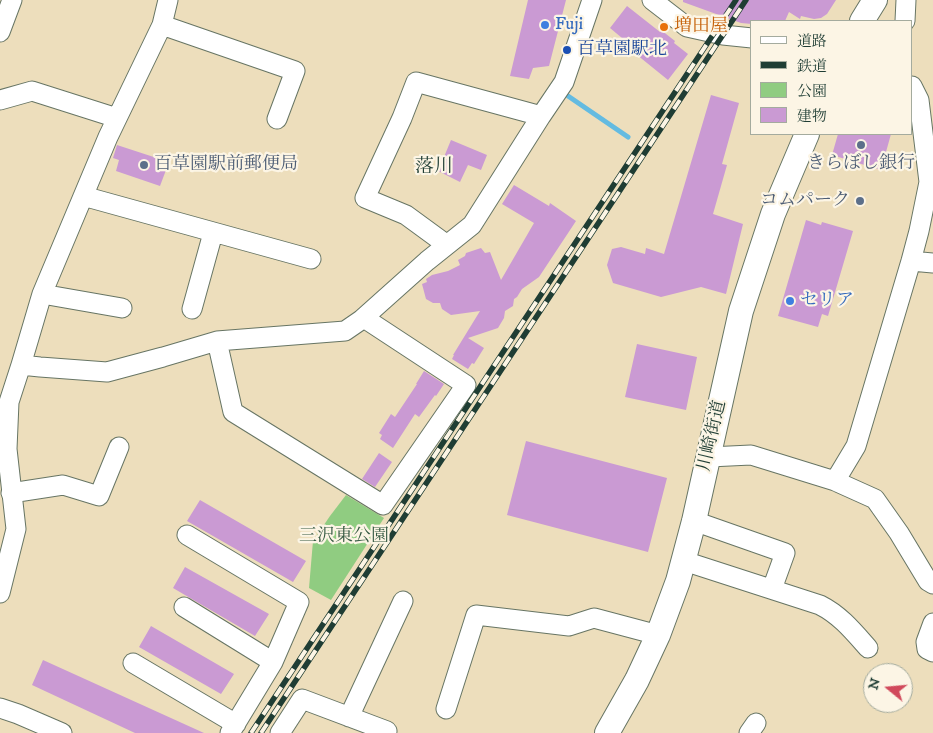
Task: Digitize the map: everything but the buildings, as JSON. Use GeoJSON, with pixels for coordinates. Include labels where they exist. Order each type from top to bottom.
{"type":"FeatureCollection","features":[{"type":"Feature","properties":{"kind":"main road"},"geometry":{"type":"LineString","coordinates":[[863,20],[875,0]]}},
{"type":"Feature","properties":{"kind":"main road","name":"川崎街道"},"geometry":{"type":"LineString","coordinates":[[607,733],[658,635],[678,581],[694,521],[742,311],[774,214],[807,135]]}},
{"type":"Feature","properties":{"kind":"street"},"geometry":{"type":"LineString","coordinates":[[0,32],[12,0]]}},
{"type":"Feature","properties":{"kind":"street"},"geometry":{"type":"LineString","coordinates":[[0,593],[16,529],[4,448],[9,402],[22,365],[42,294],[108,137],[162,25],[168,0]]}},
{"type":"Feature","properties":{"kind":"street"},"geometry":{"type":"LineString","coordinates":[[22,365],[107,372],[217,341],[345,331],[364,318],[427,261],[472,225],[564,82],[592,0]]}},
{"type":"Feature","properties":{"kind":"street"},"geometry":{"type":"LineString","coordinates":[[652,0],[687,27],[730,36],[750,38]]}},
{"type":"Feature","properties":{"kind":"street"},"geometry":{"type":"LineString","coordinates":[[906,0],[906,20]]}},
{"type":"Feature","properties":{"kind":"street"},"geometry":{"type":"LineString","coordinates":[[162,25],[295,71],[277,119]]}},
{"type":"Feature","properties":{"kind":"street"},"geometry":{"type":"LineString","coordinates":[[447,245],[406,215],[366,198],[416,82],[541,116]]}},
{"type":"Feature","properties":{"kind":"street"},"geometry":{"type":"LineString","coordinates":[[835,481],[856,446],[911,261],[929,182],[919,100],[913,88]]}},
{"type":"Feature","properties":{"kind":"street"},"geometry":{"type":"LineString","coordinates":[[0,100],[32,90],[117,118]]}},
{"type":"Feature","properties":{"kind":"street"},"geometry":{"type":"LineString","coordinates":[[83,196],[311,259]]}},
{"type":"Feature","properties":{"kind":"street"},"geometry":{"type":"LineString","coordinates":[[192,309],[213,232]]}},
{"type":"Feature","properties":{"kind":"street"},"geometry":{"type":"LineString","coordinates":[[911,261],[933,263]]}},
{"type":"Feature","properties":{"kind":"street"},"geometry":{"type":"LineString","coordinates":[[42,294],[122,308]]}},
{"type":"Feature","properties":{"kind":"street"},"geometry":{"type":"LineString","coordinates":[[217,341],[233,412],[383,506],[466,385],[364,318]]}},
{"type":"Feature","properties":{"kind":"street"},"geometry":{"type":"LineString","coordinates":[[12,493],[63,485],[99,496],[119,447]]}},
{"type":"Feature","properties":{"kind":"street"},"geometry":{"type":"LineString","coordinates":[[709,457],[751,455],[835,481],[875,499],[899,532],[928,580],[933,584]]}},
{"type":"Feature","properties":{"kind":"street"},"geometry":{"type":"LineString","coordinates":[[694,521],[785,553],[772,589]]}},
{"type":"Feature","properties":{"kind":"street"},"geometry":{"type":"LineString","coordinates":[[133,663],[233,728],[273,662],[299,602],[187,535]]}},
{"type":"Feature","properties":{"kind":"street"},"geometry":{"type":"LineString","coordinates":[[684,561],[820,604],[845,621],[868,648]]}},
{"type":"Feature","properties":{"kind":"street"},"geometry":{"type":"LineString","coordinates":[[349,717],[403,601]]}},
{"type":"Feature","properties":{"kind":"street"},"geometry":{"type":"LineString","coordinates":[[184,606],[273,662]]}},
{"type":"Feature","properties":{"kind":"street"},"geometry":{"type":"LineString","coordinates":[[446,709],[476,615],[570,626],[594,618],[658,635]]}},
{"type":"Feature","properties":{"kind":"street"},"geometry":{"type":"LineString","coordinates":[[933,623],[926,642],[928,648],[933,652]]}},
{"type":"Feature","properties":{"kind":"street"},"geometry":{"type":"LineString","coordinates":[[280,733],[302,699],[387,731]]}},
{"type":"Feature","properties":{"kind":"street"},"geometry":{"type":"LineString","coordinates":[[0,708],[62,733]]}},
{"type":"Feature","properties":{"kind":"green space","name":"三沢東公園"},"geometry":{"type":"Polygon","coordinates":[[[346,495],[384,518],[331,600],[309,588],[313,541],[346,495]]]}},
{"type":"Feature","properties":{"kind":"waterway"},"geometry":{"type":"LineString","coordinates":[[568,96],[628,137]]}},
{"type":"Feature","properties":{"kind":"railway"},"geometry":{"type":"LineString","coordinates":[[251,733],[736,0]]}},
{"type":"Feature","properties":{"kind":"railway"},"geometry":{"type":"LineString","coordinates":[[261,733],[746,0]]}},
{"type":"Feature","properties":{"kind":"place","name":"Fuji"},"geometry":{"type":"Point","coordinates":[545,25]}},
{"type":"Feature","properties":{"kind":"place","name":"増田屋"},"geometry":{"type":"Point","coordinates":[664,27]}},
{"type":"Feature","properties":{"kind":"place","name":"百草園駅北"},"geometry":{"type":"Point","coordinates":[567,50]}},
{"type":"Feature","properties":{"kind":"place","name":"きらぼし銀行"},"geometry":{"type":"Point","coordinates":[861,145]}},
{"type":"Feature","properties":{"kind":"place","name":"百草園駅前郵便局"},"geometry":{"type":"Point","coordinates":[144,165]}},
{"type":"Feature","properties":{"kind":"place","name":"コムパーク"},"geometry":{"type":"Point","coordinates":[860,201]}},
{"type":"Feature","properties":{"kind":"place","name":"セリア"},"geometry":{"type":"Point","coordinates":[790,301]}},
{"type":"Feature","properties":{"kind":"district","name":"落川"},"geometry":{"type":"Point","coordinates":[434,168]}}]}
